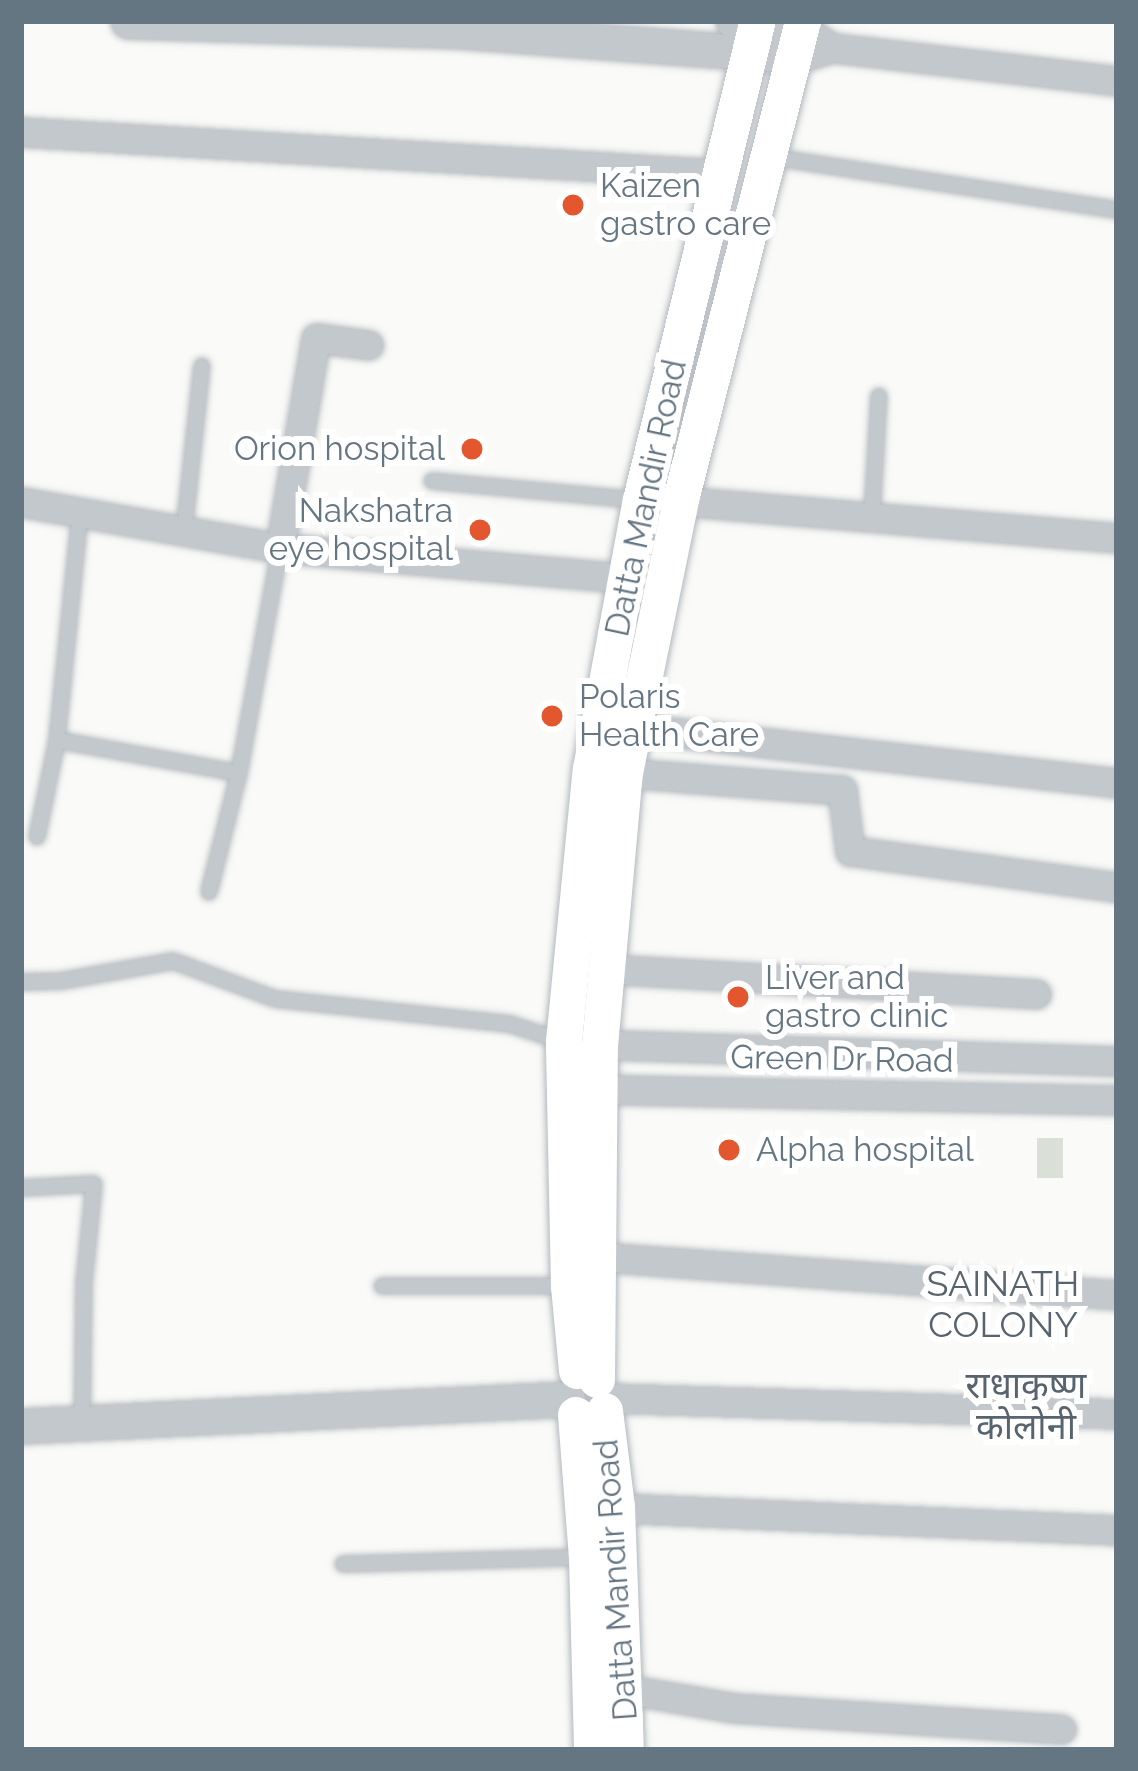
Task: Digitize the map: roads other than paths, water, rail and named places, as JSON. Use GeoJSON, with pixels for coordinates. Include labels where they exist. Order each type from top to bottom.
{"type":"FeatureCollection","features":[{"type":"Feature","properties":{"kind":"main road","name":"Datta Mandir Road"},"geometry":{"type":"LineString","coordinates":[[582,1044],[605,969],[635,728],[643,583],[641,500],[750,30]]}},
{"type":"Feature","properties":{"kind":"main road","name":"Datta Mandir Road"},"geometry":{"type":"LineString","coordinates":[[592,1750],[608,1686],[617,1508],[589,1397],[569,1286],[582,1089],[591,769],[643,583],[681,500],[766,156],[806,38]]}},
{"type":"Feature","properties":{"kind":"main road","name":"Datta Mandir Road"},"geometry":{"type":"LineString","coordinates":[[582,1089],[600,1257],[589,1397],[587,1557],[608,1686],[626,1750]]}},
{"type":"Feature","properties":{"kind":"street"},"geometry":{"type":"LineString","coordinates":[[128,21],[461,31],[750,30],[1117,81]]}},
{"type":"Feature","properties":{"kind":"street"},"geometry":{"type":"LineString","coordinates":[[21,132],[720,174]]}},
{"type":"Feature","properties":{"kind":"street"},"geometry":{"type":"LineString","coordinates":[[280,548],[316,338],[369,345]]}},
{"type":"Feature","properties":{"kind":"street"},"geometry":{"type":"LineString","coordinates":[[641,500],[1117,538]]}},
{"type":"Feature","properties":{"kind":"street"},"geometry":{"type":"LineString","coordinates":[[21,504],[280,548],[643,583]]}},
{"type":"Feature","properties":{"kind":"street"},"geometry":{"type":"LineString","coordinates":[[635,728],[1117,783]]}},
{"type":"Feature","properties":{"kind":"street"},"geometry":{"type":"LineString","coordinates":[[626,773],[842,790],[850,851],[1117,886]]}},
{"type":"Feature","properties":{"kind":"street"},"geometry":{"type":"LineString","coordinates":[[605,969],[1036,994]]}},
{"type":"Feature","properties":{"kind":"street","name":"Green Dr Road"},"geometry":{"type":"LineString","coordinates":[[582,1044],[1117,1061]]}},
{"type":"Feature","properties":{"kind":"street"},"geometry":{"type":"LineString","coordinates":[[656,1091],[657,1048]]}},
{"type":"Feature","properties":{"kind":"street"},"geometry":{"type":"LineString","coordinates":[[1013,1058],[1013,1098]]}},
{"type":"Feature","properties":{"kind":"street","name":"Green Dr Road"},"geometry":{"type":"LineString","coordinates":[[582,1089],[1117,1100]]}},
{"type":"Feature","properties":{"kind":"street"},"geometry":{"type":"LineString","coordinates":[[600,1257],[1117,1295]]}},
{"type":"Feature","properties":{"kind":"street"},"geometry":{"type":"LineString","coordinates":[[21,1426],[589,1397],[1117,1414]]}},
{"type":"Feature","properties":{"kind":"street"},"geometry":{"type":"LineString","coordinates":[[617,1508],[1117,1530]]}},
{"type":"Feature","properties":{"kind":"street"},"geometry":{"type":"LineString","coordinates":[[608,1686],[735,1708],[1061,1729]]}},
{"type":"Feature","properties":{"kind":"lane"},"geometry":{"type":"LineString","coordinates":[[766,156],[1117,210]]}},
{"type":"Feature","properties":{"kind":"lane"},"geometry":{"type":"LineString","coordinates":[[184,531],[202,365]]}},
{"type":"Feature","properties":{"kind":"lane"},"geometry":{"type":"LineString","coordinates":[[872,516],[879,396]]}},
{"type":"Feature","properties":{"kind":"lane"},"geometry":{"type":"LineString","coordinates":[[432,481],[641,500]]}},
{"type":"Feature","properties":{"kind":"lane"},"geometry":{"type":"LineString","coordinates":[[37,837],[57,740],[80,512]]}},
{"type":"Feature","properties":{"kind":"lane"},"geometry":{"type":"LineString","coordinates":[[209,892],[239,773],[280,548]]}},
{"type":"Feature","properties":{"kind":"lane"},"geometry":{"type":"LineString","coordinates":[[57,740],[239,773]]}},
{"type":"Feature","properties":{"kind":"lane"},"geometry":{"type":"LineString","coordinates":[[21,982],[62,981],[173,961],[274,999],[510,1024],[582,1044]]}},
{"type":"Feature","properties":{"kind":"lane"},"geometry":{"type":"LineString","coordinates":[[21,1188],[94,1184],[84,1282],[82,1423]]}},
{"type":"Feature","properties":{"kind":"lane"},"geometry":{"type":"LineString","coordinates":[[382,1286],[569,1286]]}},
{"type":"Feature","properties":{"kind":"lane"},"geometry":{"type":"LineString","coordinates":[[344,1564],[587,1557]]}},
{"type":"Feature","properties":{"kind":"place","name":"Kaizen gastro care"},"geometry":{"type":"Point","coordinates":[573,205]}},
{"type":"Feature","properties":{"kind":"place","name":"Orion hospital"},"geometry":{"type":"Point","coordinates":[472,449]}},
{"type":"Feature","properties":{"kind":"place","name":"Nakshatra eye hospital"},"geometry":{"type":"Point","coordinates":[480,530]}},
{"type":"Feature","properties":{"kind":"place","name":"Polaris Health Care"},"geometry":{"type":"Point","coordinates":[552,716]}},
{"type":"Feature","properties":{"kind":"place","name":"Liver and gastro clinic"},"geometry":{"type":"Point","coordinates":[738,997]}},
{"type":"Feature","properties":{"kind":"place","name":"Alpha hospital"},"geometry":{"type":"Point","coordinates":[729,1150]}},
{"type":"Feature","properties":{"kind":"district","name":"SAINATH COLONY"},"geometry":{"type":"Point","coordinates":[1003,1304]}},
{"type":"Feature","properties":{"kind":"district","name":"राधाकृष्ण कोलोनी"},"geometry":{"type":"Point","coordinates":[1026,1406]}}]}
